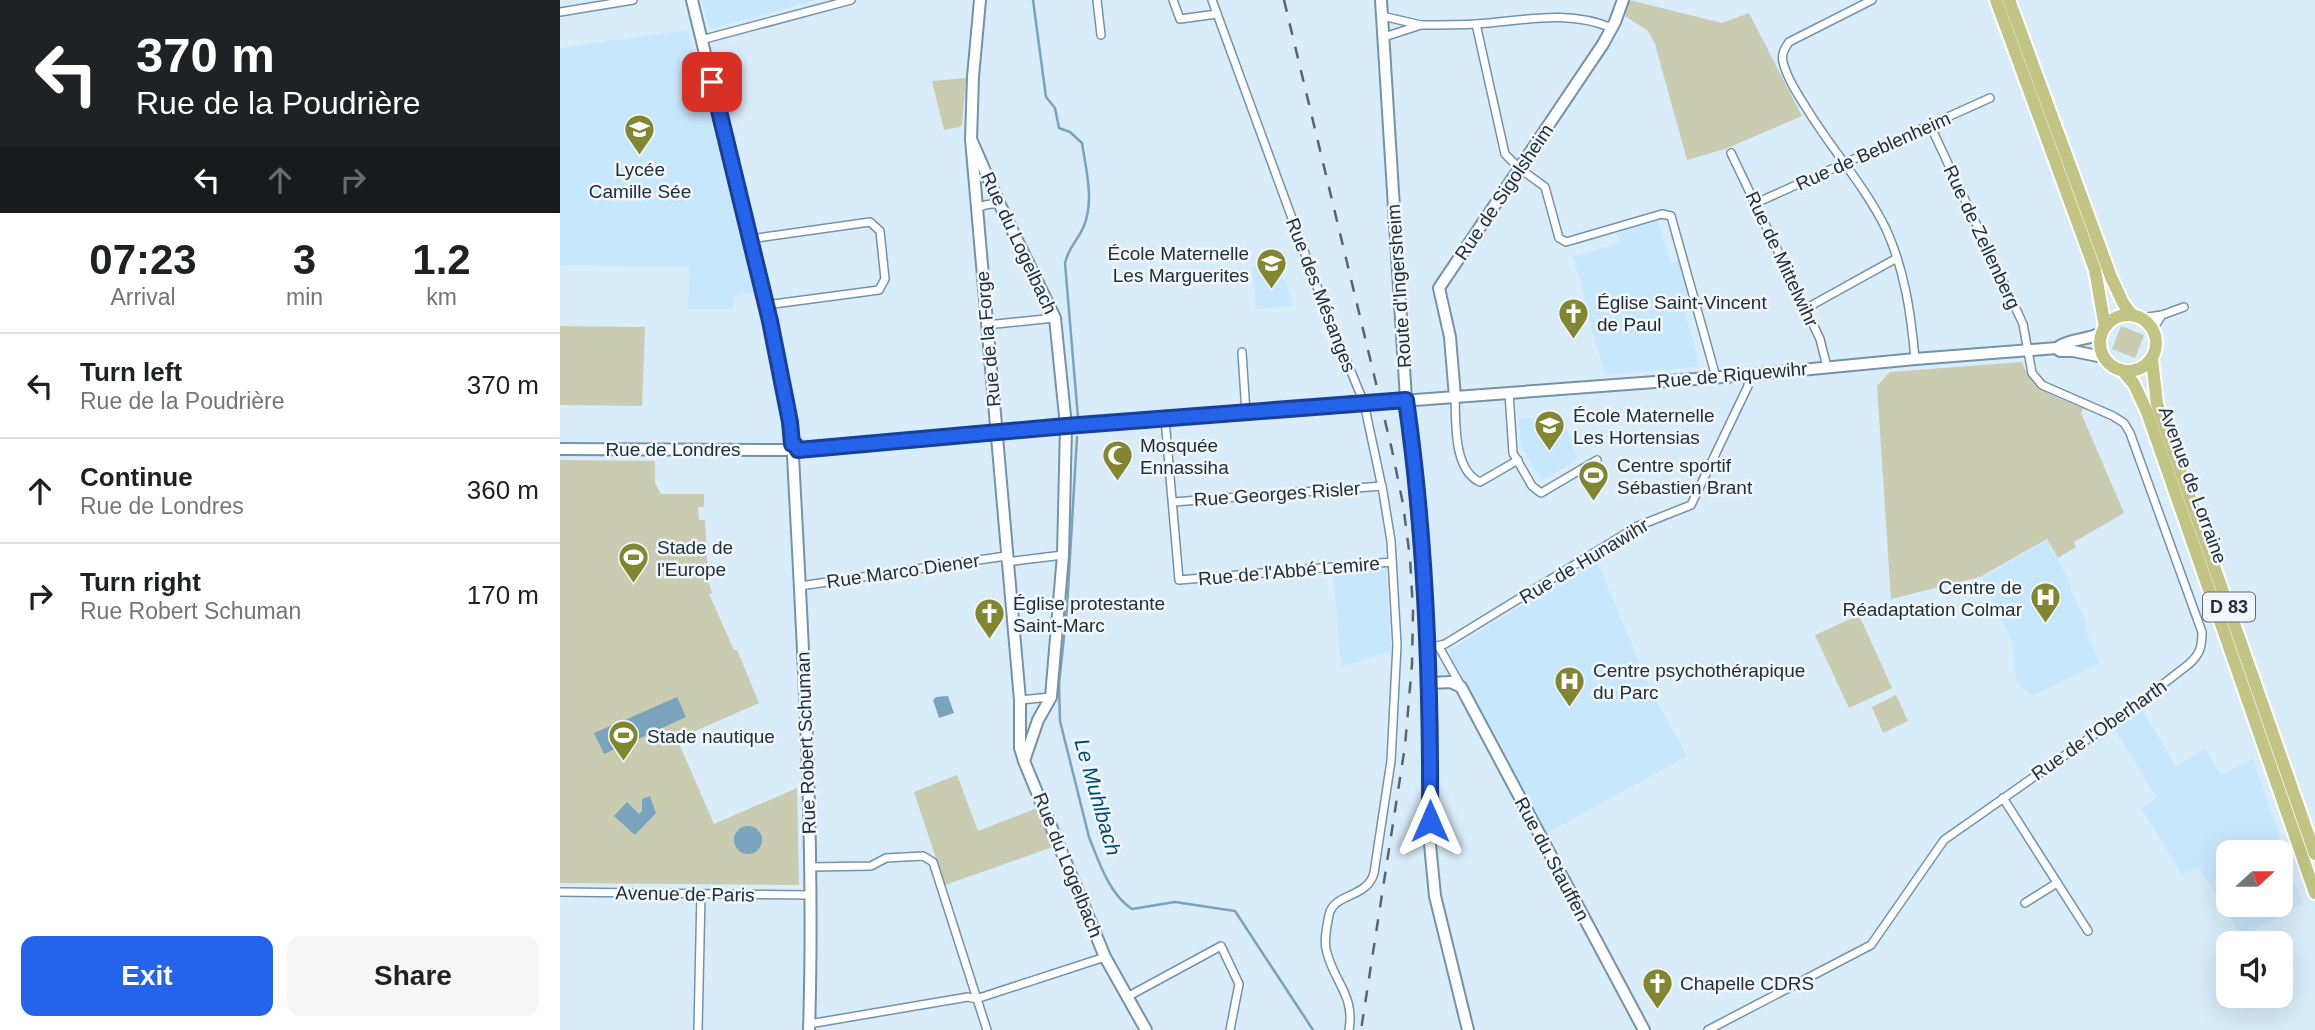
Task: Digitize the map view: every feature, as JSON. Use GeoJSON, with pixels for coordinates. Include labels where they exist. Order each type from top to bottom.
{"type":"FeatureCollection","features":[{"type":"Feature","properties":{"kind":"main road"},"geometry":{"type":"LineString","coordinates":[[1996,0],[2095,270],[2103,330],[2099,341],[2103,357]]}},
{"type":"Feature","properties":{"kind":"main road"},"geometry":{"type":"LineString","coordinates":[[2009,0],[2111,277],[2123,303],[2153,329]]}},
{"type":"Feature","properties":{"kind":"main road"},"geometry":{"type":"LineString","coordinates":[[2103,330],[2120,316],[2137,316]]}},
{"type":"Feature","properties":{"kind":"main road","name":"Avenue de Lorraine"},"geometry":{"type":"LineString","coordinates":[[2153,329],[2157,344],[2152,359],[2157,404],[2315,854]]}},
{"type":"Feature","properties":{"kind":"main road","name":"Avenue de Lorraine"},"geometry":{"type":"LineString","coordinates":[[2103,357],[2108,364],[2123,371],[2134,384],[2147,412],[2315,893]]}},
{"type":"Feature","properties":{"kind":"main road"},"geometry":{"type":"LineString","coordinates":[[2123,371],[2140,369],[2152,359]]}},
{"type":"Feature","properties":{"kind":"street"},"geometry":{"type":"LineString","coordinates":[[560,12],[633,0]]}},
{"type":"Feature","properties":{"kind":"street","name":"Rue Robert Schuman"},"geometry":{"type":"LineString","coordinates":[[692,0],[766,305],[790,422],[800,586],[811,867],[809,1027]]}},
{"type":"Feature","properties":{"kind":"street"},"geometry":{"type":"LineString","coordinates":[[701,40],[851,0]]}},
{"type":"Feature","properties":{"kind":"street","name":"Rue du Logelbach"},"geometry":{"type":"LineString","coordinates":[[980,0],[971,139],[1055,318],[1066,426],[1063,555],[1051,697],[1038,720],[1024,761],[1105,957],[1146,1030]]}},
{"type":"Feature","properties":{"kind":"street"},"geometry":{"type":"LineString","coordinates":[[1097,0],[1101,35]]}},
{"type":"Feature","properties":{"kind":"street"},"geometry":{"type":"LineString","coordinates":[[1173,0],[1180,19],[1217,14]]}},
{"type":"Feature","properties":{"kind":"street","name":"Rue des Mésanges"},"geometry":{"type":"LineString","coordinates":[[1212,0],[1325,311],[1364,403],[1382,486],[1392,562],[1397,645],[1391,761],[1374,873],[1368,887],[1333,906],[1326,944],[1326,952],[1350,1008],[1349,1030]]}},
{"type":"Feature","properties":{"kind":"street","name":"Route d'Ingersheim"},"geometry":{"type":"LineString","coordinates":[[1381,0],[1406,400],[1434,647],[1429,683],[1430,844],[1435,896],[1468,1030]]}},
{"type":"Feature","properties":{"kind":"street","name":"Rue de Sigolsheim"},"geometry":{"type":"LineString","coordinates":[[1455,397],[1450,337],[1439,288],[1545,133],[1612,28],[1623,0]]}},
{"type":"Feature","properties":{"kind":"street"},"geometry":{"type":"LineString","coordinates":[[1872,0],[1789,42],[1782,54],[1783,63],[1818,127],[1846,164],[1886,229],[1908,298],[1915,359]]}},
{"type":"Feature","properties":{"kind":"street"},"geometry":{"type":"LineString","coordinates":[[1382,16],[1421,25],[1476,24],[1558,16],[1595,20],[1612,28]]}},
{"type":"Feature","properties":{"kind":"street"},"geometry":{"type":"LineString","coordinates":[[1476,24],[1505,154],[1545,187],[1558,234],[1563,241],[1662,214],[1671,216],[1716,377]]}},
{"type":"Feature","properties":{"kind":"street"},"geometry":{"type":"LineString","coordinates":[[1384,37],[1421,25]]}},
{"type":"Feature","properties":{"kind":"street","name":"Rue de Beblenheim"},"geometry":{"type":"LineString","coordinates":[[1756,203],[1990,98]]}},
{"type":"Feature","properties":{"kind":"street","name":"Rue de Zellenberg"},"geometry":{"type":"LineString","coordinates":[[1930,125],[2023,324],[2027,351]]}},
{"type":"Feature","properties":{"kind":"street","name":"Rue de la Forge"},"geometry":{"type":"LineString","coordinates":[[971,139],[1020,700],[1020,748],[1024,761]]}},
{"type":"Feature","properties":{"kind":"street","name":"Rue de Mittelwihr"},"geometry":{"type":"LineString","coordinates":[[1731,153],[1820,339],[1827,367]]}},
{"type":"Feature","properties":{"kind":"street"},"geometry":{"type":"LineString","coordinates":[[977,208],[999,203]]}},
{"type":"Feature","properties":{"kind":"street"},"geometry":{"type":"LineString","coordinates":[[750,239],[870,222],[880,231],[885,279],[879,290],[766,305]]}},
{"type":"Feature","properties":{"kind":"street"},"geometry":{"type":"LineString","coordinates":[[1805,309],[1897,258]]}},
{"type":"Feature","properties":{"kind":"street"},"geometry":{"type":"LineString","coordinates":[[2137,316],[2162,315],[2184,307]]}},
{"type":"Feature","properties":{"kind":"street"},"geometry":{"type":"LineString","coordinates":[[2153,329],[2162,315]]}},
{"type":"Feature","properties":{"kind":"street"},"geometry":{"type":"LineString","coordinates":[[986,325],[1055,318]]}},
{"type":"Feature","properties":{"kind":"street","name":"Rue de Riquewihr"},"geometry":{"type":"LineString","coordinates":[[1165,419],[2027,351],[2057,348],[2092,337],[2103,330]]}},
{"type":"Feature","properties":{"kind":"street","name":"Rue de Riquewihr"},"geometry":{"type":"LineString","coordinates":[[2057,348],[2060,351],[2103,357]]}},
{"type":"Feature","properties":{"kind":"street","name":"Rue de l'Oberharth"},"geometry":{"type":"LineString","coordinates":[[1708,1030],[1871,945],[1944,840],[2169,680],[2198,656],[2202,632],[2130,433],[2124,423],[2113,416],[2042,385],[2032,373],[2027,351]]}},
{"type":"Feature","properties":{"kind":"street"},"geometry":{"type":"LineString","coordinates":[[1242,352],[1246,413]]}},
{"type":"Feature","properties":{"kind":"street","name":"Rue de Hunawihr"},"geometry":{"type":"LineString","coordinates":[[1434,647],[1638,526],[1691,505],[1748,386],[1749,375]]}},
{"type":"Feature","properties":{"kind":"street"},"geometry":{"type":"LineString","coordinates":[[1509,393],[1513,453],[1532,486],[1541,493],[1597,460]]}},
{"type":"Feature","properties":{"kind":"street"},"geometry":{"type":"LineString","coordinates":[[1455,397],[1459,446],[1464,466],[1471,478],[1480,482],[1518,460]]}},
{"type":"Feature","properties":{"kind":"street","name":"Rue de Londres"},"geometry":{"type":"LineString","coordinates":[[560,449],[792,450],[1165,419]]}},
{"type":"Feature","properties":{"kind":"street","name":"Rue de l'Abbé Lemire"},"geometry":{"type":"LineString","coordinates":[[1165,419],[1179,580],[1392,562]]}},
{"type":"Feature","properties":{"kind":"street","name":"Rue Georges Risler"},"geometry":{"type":"LineString","coordinates":[[1173,502],[1382,486]]}},
{"type":"Feature","properties":{"kind":"street","name":"Rue Marco Diener"},"geometry":{"type":"LineString","coordinates":[[800,586],[930,567],[1063,555]]}},
{"type":"Feature","properties":{"kind":"street","name":"Rue du Stauffen"},"geometry":{"type":"LineString","coordinates":[[1434,647],[1461,687],[1644,1030]]}},
{"type":"Feature","properties":{"kind":"street"},"geometry":{"type":"LineString","coordinates":[[1429,683],[1451,682],[1461,687]]}},
{"type":"Feature","properties":{"kind":"street"},"geometry":{"type":"LineString","coordinates":[[1020,700],[1051,697]]}},
{"type":"Feature","properties":{"kind":"street"},"geometry":{"type":"LineString","coordinates":[[2003,798],[2088,930]]}},
{"type":"Feature","properties":{"kind":"street"},"geometry":{"type":"LineString","coordinates":[[811,867],[871,866],[886,858],[923,856],[933,862],[987,1030]]}},
{"type":"Feature","properties":{"kind":"street"},"geometry":{"type":"LineString","coordinates":[[2025,904],[2057,883]]}},
{"type":"Feature","properties":{"kind":"street","name":"Avenue de Paris"},"geometry":{"type":"LineString","coordinates":[[560,891],[811,895]]}},
{"type":"Feature","properties":{"kind":"street"},"geometry":{"type":"LineString","coordinates":[[698,1030],[701,894]]}},
{"type":"Feature","properties":{"kind":"street"},"geometry":{"type":"LineString","coordinates":[[1127,997],[1220,946],[1239,984],[1232,1030]]}},
{"type":"Feature","properties":{"kind":"street"},"geometry":{"type":"LineString","coordinates":[[809,1027],[968,997],[976,999],[1105,957]]}},
{"type":"Feature","properties":{"kind":"shaded area"},"geometry":{"type":"Polygon","coordinates":[[[702,0],[816,0],[713,28],[708,26],[702,0]]]}},
{"type":"Feature","properties":{"kind":"shaded area","name":"Lycée Camille Sée"},"geometry":{"type":"Polygon","coordinates":[[[688,30],[754,293],[734,296],[733,309],[688,309],[689,267],[560,265],[560,48],[688,30]]]}},
{"type":"Feature","properties":{"kind":"shaded area"},"geometry":{"type":"Polygon","coordinates":[[[1658,221],[1671,263],[1679,262],[1693,310],[1685,313],[1698,367],[1605,375],[1573,257],[1619,243],[1617,233],[1658,221]]]}},
{"type":"Feature","properties":{"kind":"shaded area","name":"École Maternelle Les Marguerites"},"geometry":{"type":"Polygon","coordinates":[[[1275,265],[1286,281],[1293,306],[1256,309],[1252,267],[1275,265]]]}},
{"type":"Feature","properties":{"kind":"shaded area","name":"École Maternelle Les Hortensias"},"geometry":{"type":"Polygon","coordinates":[[[1560,415],[1578,459],[1542,481],[1521,447],[1519,419],[1560,415]]]}},
{"type":"Feature","properties":{"kind":"shaded area","name":"Centre de Réadaptation Colmar"},"geometry":{"type":"Polygon","coordinates":[[[2047,540],[2069,580],[2071,592],[2084,616],[2087,634],[2100,663],[2032,696],[2016,682],[2013,645],[1982,578],[2047,540]]]}},
{"type":"Feature","properties":{"kind":"shaded area","name":"Centre psychothérapique du Parc"},"geometry":{"type":"Polygon","coordinates":[[[1596,559],[1652,693],[1687,756],[1546,834],[1450,650],[1596,559]]]}},
{"type":"Feature","properties":{"kind":"shaded area"},"geometry":{"type":"Polygon","coordinates":[[[1386,568],[1391,651],[1341,667],[1333,573],[1386,568]]]}},
{"type":"Feature","properties":{"kind":"shaded area"},"geometry":{"type":"Polygon","coordinates":[[[948,696],[954,713],[939,718],[933,700],[936,697],[948,696]]]}},
{"type":"Feature","properties":{"kind":"shaded area"},"geometry":{"type":"Polygon","coordinates":[[[677,697],[686,717],[634,741],[625,720],[677,697]]]}},
{"type":"Feature","properties":{"kind":"shaded area"},"geometry":{"type":"Polygon","coordinates":[[[2142,710],[2176,766],[2205,749],[2221,775],[2253,758],[2281,840],[2216,840],[2216,895],[2199,867],[2182,875],[2141,808],[2157,798],[2115,730],[2142,710]]]}},
{"type":"Feature","properties":{"kind":"shaded area"},"geometry":{"type":"Polygon","coordinates":[[[615,724],[624,745],[604,754],[594,733],[615,724]]]}},
{"type":"Feature","properties":{"kind":"shaded area"},"geometry":{"type":"Polygon","coordinates":[[[650,796],[656,813],[635,835],[614,816],[627,802],[639,814],[642,811],[642,799],[650,796]]]}},
{"type":"Feature","properties":{"kind":"shaded area"},"geometry":{"type":"Polygon","coordinates":[[[748,826],[758,830],[762,840],[758,850],[748,854],[738,850],[734,840],[738,830],[748,826]]]}},
{"type":"Feature","properties":{"kind":"shaded area"},"geometry":{"type":"Polygon","coordinates":[[[2293,876],[2302,903],[2293,908],[2293,876]]]}},
{"type":"Feature","properties":{"kind":"shaded area"},"geometry":{"type":"Polygon","coordinates":[[[2230,917],[2277,917],[2253,931],[2238,931],[2230,917]]]}},
{"type":"Feature","properties":{"kind":"green space"},"geometry":{"type":"Polygon","coordinates":[[[1629,0],[1722,23],[1749,13],[1802,116],[1725,149],[1687,160],[1655,44],[1648,31],[1625,16],[1629,0]]]}},
{"type":"Feature","properties":{"kind":"green space"},"geometry":{"type":"Polygon","coordinates":[[[966,78],[962,125],[944,130],[932,81],[966,78]]]}},
{"type":"Feature","properties":{"kind":"green space"},"geometry":{"type":"Polygon","coordinates":[[[560,326],[645,327],[642,406],[560,405],[560,326]]]}},
{"type":"Feature","properties":{"kind":"green space"},"geometry":{"type":"Polygon","coordinates":[[[2121,326],[2144,335],[2135,358],[2112,349],[2121,326]]]}},
{"type":"Feature","properties":{"kind":"green space"},"geometry":{"type":"Polygon","coordinates":[[[2022,362],[2032,381],[2039,387],[2083,408],[2081,413],[2124,513],[2074,542],[2076,547],[2058,558],[2047,539],[1980,577],[1891,599],[1877,386],[1890,372],[2022,362]]]}},
{"type":"Feature","properties":{"kind":"green space"},"geometry":{"type":"Polygon","coordinates":[[[560,460],[655,461],[655,483],[661,494],[704,494],[704,507],[698,507],[699,520],[705,520],[708,579],[712,593],[709,594],[734,650],[737,650],[759,703],[677,739],[714,824],[797,788],[799,885],[560,883],[560,460]]]}},
{"type":"Feature","properties":{"kind":"green space"},"geometry":{"type":"Polygon","coordinates":[[[1859,615],[1892,688],[1849,708],[1815,635],[1859,615]]]}},
{"type":"Feature","properties":{"kind":"green space"},"geometry":{"type":"Polygon","coordinates":[[[1896,695],[1908,721],[1883,733],[1872,707],[1896,695]]]}},
{"type":"Feature","properties":{"kind":"green space"},"geometry":{"type":"Polygon","coordinates":[[[957,775],[978,831],[1037,808],[1053,847],[945,885],[914,792],[957,775]]]}},
{"type":"Feature","properties":{"kind":"waterway","name":"Le Muhlbach"},"geometry":{"type":"LineString","coordinates":[[1033,0],[1046,97],[1055,108],[1059,128],[1070,132],[1082,143],[1088,186],[1087,218],[1065,263],[1078,418]]}},
{"type":"Feature","properties":{"kind":"waterway","name":"Le Muhlbach"},"geometry":{"type":"LineString","coordinates":[[1077,437],[1067,608],[1059,684],[1060,721],[1089,837],[1111,886],[1132,909],[1175,902],[1235,911],[1313,1030]]}},
{"type":"Feature","properties":{"kind":"railway"},"geometry":{"type":"LineString","coordinates":[[1284,0],[1392,450],[1410,558],[1412,664],[1405,746],[1361,1030]]}},
{"type":"Feature","properties":{"kind":"place","name":"Lycée Camille Sée"},"geometry":{"type":"Point","coordinates":[640,157]}},
{"type":"Feature","properties":{"kind":"place","name":"École Maternelle Les Marguerites"},"geometry":{"type":"Point","coordinates":[1272,291]}},
{"type":"Feature","properties":{"kind":"place","name":"Église Saint-Vincent de Paul"},"geometry":{"type":"Point","coordinates":[1574,340]}},
{"type":"Feature","properties":{"kind":"place","name":"École Maternelle Les Hortensias"},"geometry":{"type":"Point","coordinates":[1550,453]}},
{"type":"Feature","properties":{"kind":"place","name":"Mosquée Ennassiha"},"geometry":{"type":"Point","coordinates":[1117,483]}},
{"type":"Feature","properties":{"kind":"place","name":"Centre sportif Sébastien Brant"},"geometry":{"type":"Point","coordinates":[1594,503]}},
{"type":"Feature","properties":{"kind":"place","name":"Stade de l'Europe"},"geometry":{"type":"Point","coordinates":[634,585]}},
{"type":"Feature","properties":{"kind":"place","name":"Centre de Réadaptation Colmar"},"geometry":{"type":"Point","coordinates":[2045,625]}},
{"type":"Feature","properties":{"kind":"place","name":"Église protestante Saint-Marc"},"geometry":{"type":"Point","coordinates":[990,641]}},
{"type":"Feature","properties":{"kind":"place","name":"Centre psychothérapique du Parc"},"geometry":{"type":"Point","coordinates":[1570,708]}},
{"type":"Feature","properties":{"kind":"place","name":"Stade nautique"},"geometry":{"type":"Point","coordinates":[624,763]}},
{"type":"Feature","properties":{"kind":"place","name":"Chapelle CDRS"},"geometry":{"type":"Point","coordinates":[1657,1010]}},
{"type":"Feature","properties":{"kind":"route"},"geometry":{"type":"LineString","coordinates":[[712,82],[770,321],[792,444],[798,450],[1406,400],[1428,648],[1430,821]]}}]}
